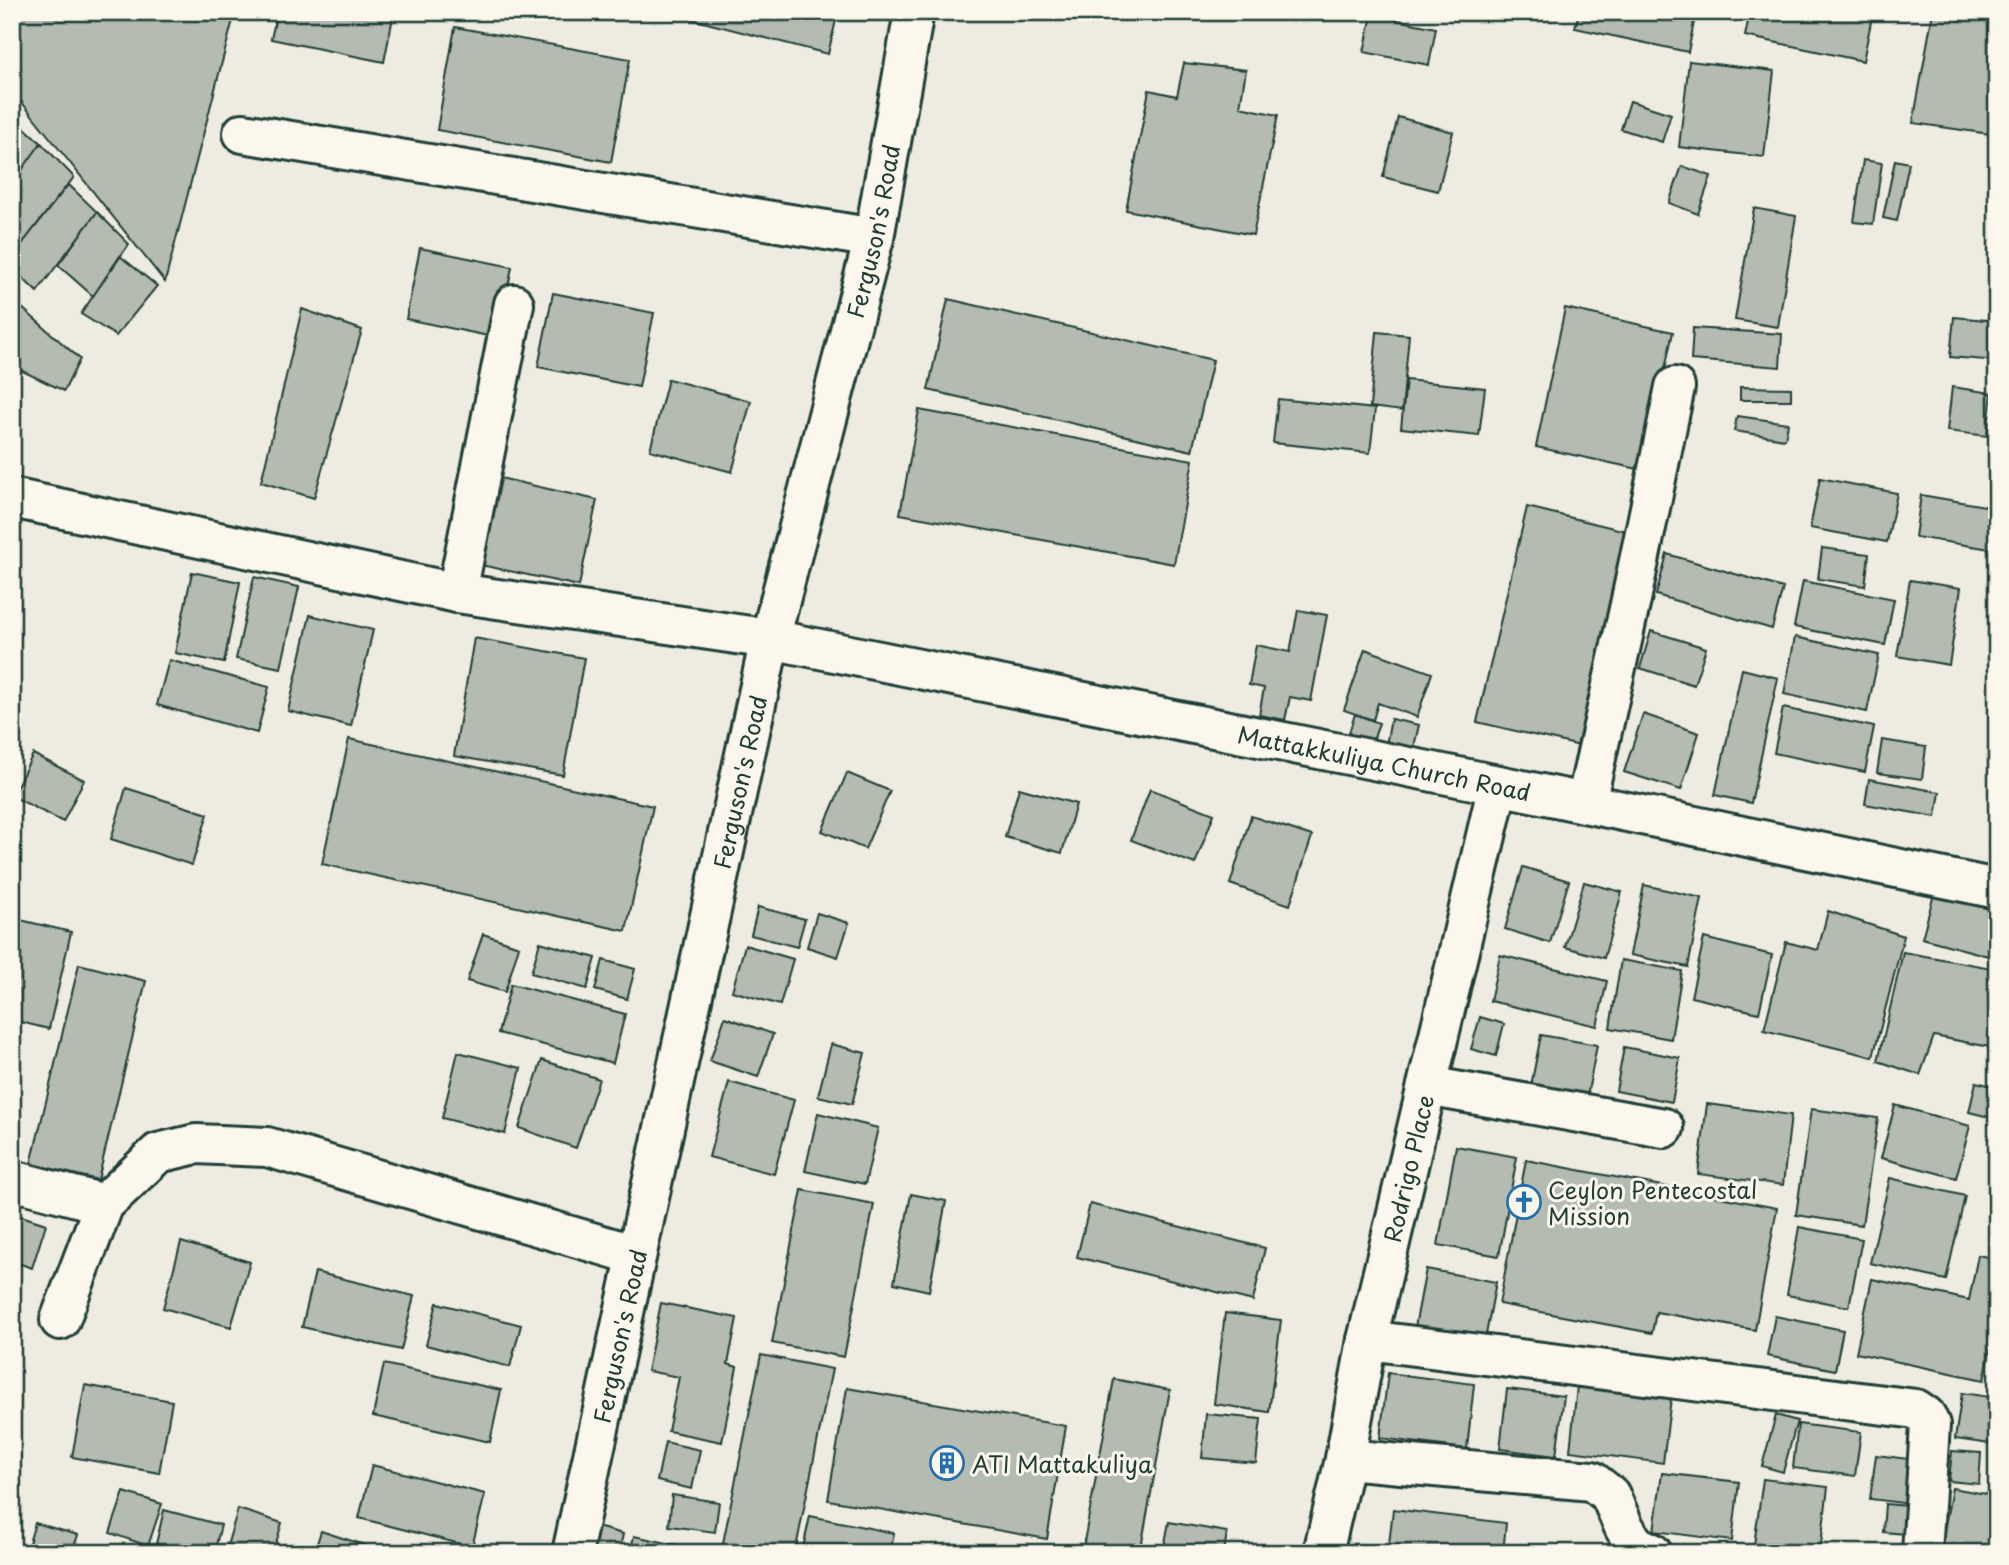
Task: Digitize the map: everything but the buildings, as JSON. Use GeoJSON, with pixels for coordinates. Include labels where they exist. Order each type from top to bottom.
{"type":"FeatureCollection","features":[{"type":"Feature","properties":{"kind":"street","name":"Ferguson's Road"},"geometry":{"type":"LineString","coordinates":[[572,1553],[770,639],[874,238],[915,12]]}},
{"type":"Feature","properties":{"kind":"street"},"geometry":{"type":"LineString","coordinates":[[243,133],[874,238]]}},
{"type":"Feature","properties":{"kind":"street"},"geometry":{"type":"LineString","coordinates":[[457,593],[513,304]]}},
{"type":"Feature","properties":{"kind":"street"},"geometry":{"type":"LineString","coordinates":[[1586,803],[1675,387]]}},
{"type":"Feature","properties":{"kind":"street","name":"Mattakkuliya Church Road"},"geometry":{"type":"LineString","coordinates":[[12,498],[457,593],[770,639],[1498,785],[1997,889]]}},
{"type":"Feature","properties":{"kind":"street","name":"Rodrigo Place"},"geometry":{"type":"LineString","coordinates":[[1323,1553],[1345,1459],[1367,1340],[1498,785]]}},
{"type":"Feature","properties":{"kind":"street"},"geometry":{"type":"LineString","coordinates":[[1427,1086],[1664,1128]]}},
{"type":"Feature","properties":{"kind":"street"},"geometry":{"type":"LineString","coordinates":[[60,1320],[104,1204],[158,1153],[197,1144],[267,1147],[636,1255]]}},
{"type":"Feature","properties":{"kind":"street"},"geometry":{"type":"LineString","coordinates":[[12,1180],[104,1204]]}},
{"type":"Feature","properties":{"kind":"street"},"geometry":{"type":"LineString","coordinates":[[1367,1340],[1916,1409],[1926,1416],[1930,1424],[1922,1553]]}},
{"type":"Feature","properties":{"kind":"street"},"geometry":{"type":"LineString","coordinates":[[1345,1459],[1592,1481],[1610,1494],[1634,1545],[1651,1553]]}},
{"type":"Feature","properties":{"kind":"place","name":"Ceylon Pentecostal Mission"},"geometry":{"type":"Point","coordinates":[1524,1202]}},
{"type":"Feature","properties":{"kind":"place","name":"ATI Mattakuliya"},"geometry":{"type":"Point","coordinates":[947,1463]}}]}
